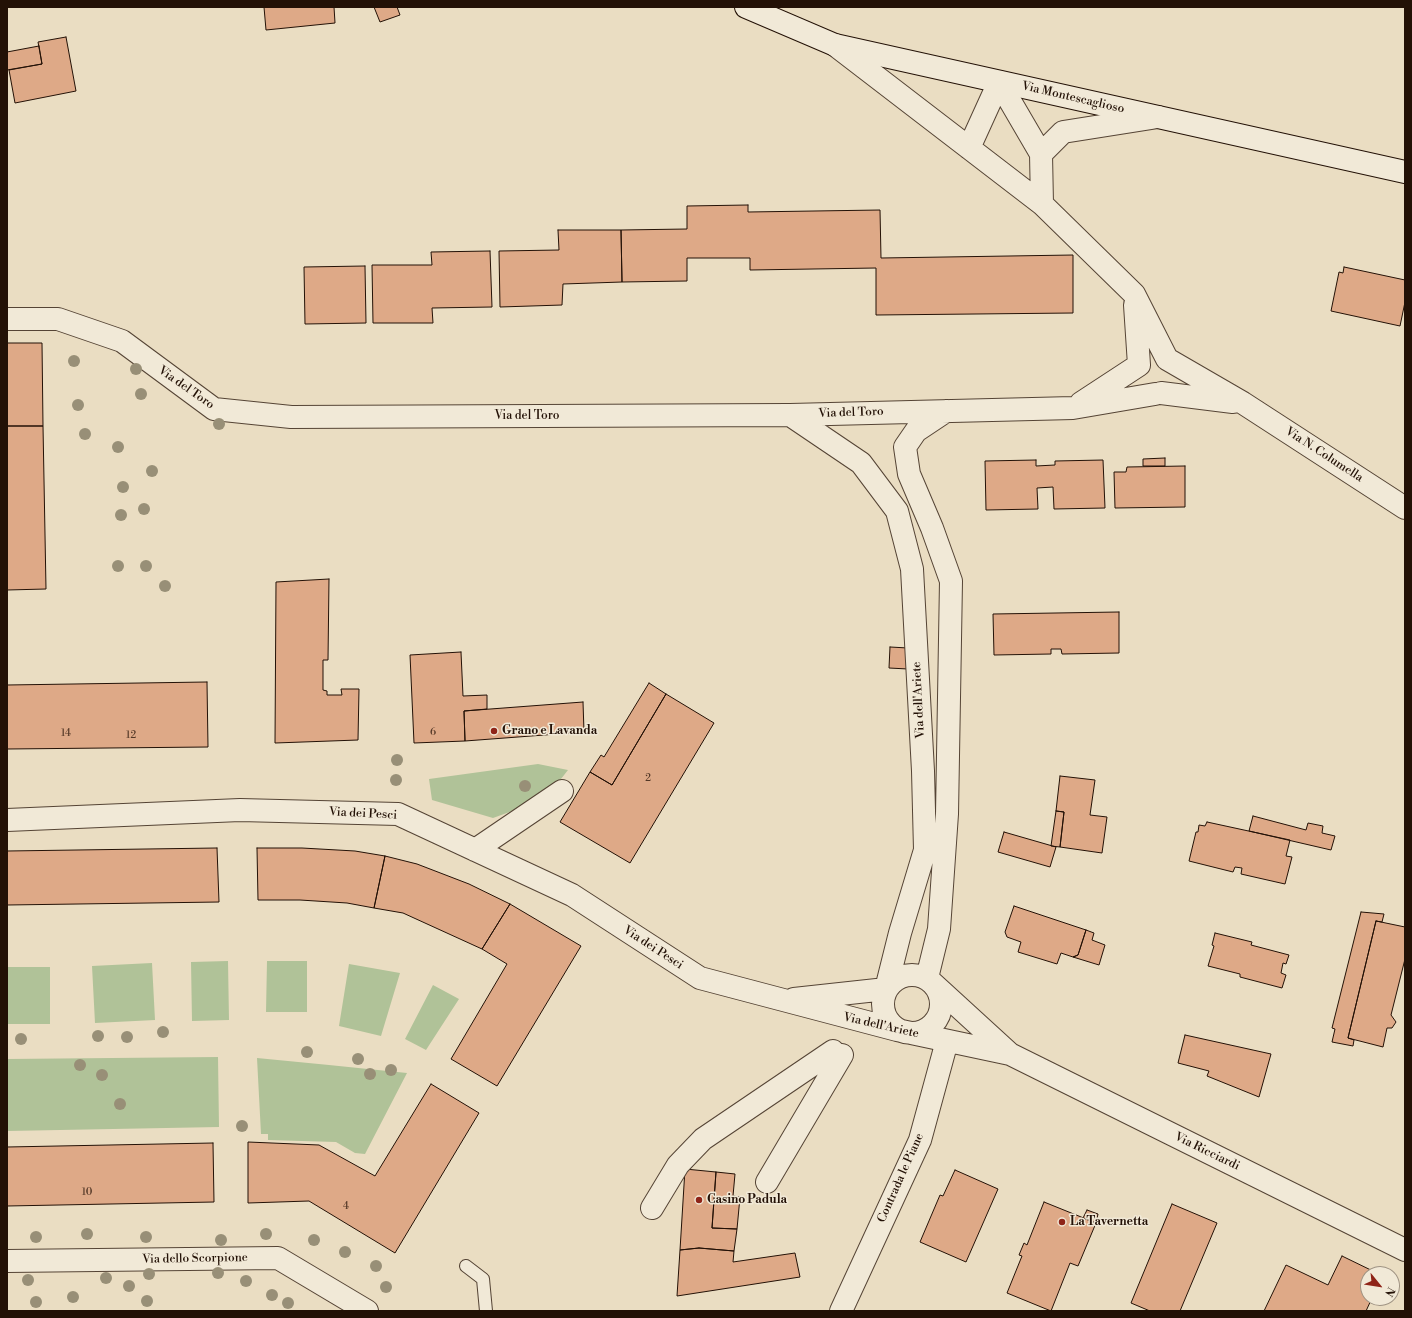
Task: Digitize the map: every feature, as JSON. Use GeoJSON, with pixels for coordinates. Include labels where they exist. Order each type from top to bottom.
{"type":"FeatureCollection","features":[{"type":"Feature","properties":{"kind":"street","name":"Via Montescaglioso"},"geometry":{"type":"LineString","coordinates":[[746,7],[835,45],[1405,172]]}},
{"type":"Feature","properties":{"kind":"street"},"geometry":{"type":"LineString","coordinates":[[835,45],[1042,204],[1134,294],[1167,359],[1174,369],[1175,375],[1171,386],[1158,394]]}},
{"type":"Feature","properties":{"kind":"street"},"geometry":{"type":"LineString","coordinates":[[970,148],[999,82]]}},
{"type":"Feature","properties":{"kind":"street"},"geometry":{"type":"LineString","coordinates":[[999,82],[1041,154],[1042,204]]}},
{"type":"Feature","properties":{"kind":"street"},"geometry":{"type":"LineString","coordinates":[[1041,154],[1063,132],[1158,117]]}},
{"type":"Feature","properties":{"kind":"street"},"geometry":{"type":"LineString","coordinates":[[1134,294],[1139,365],[1137,378],[1143,389],[1158,394],[1243,403]]}},
{"type":"Feature","properties":{"kind":"street","name":"Via del Toro"},"geometry":{"type":"LineString","coordinates":[[7,319],[58,319],[122,341],[214,409],[291,417],[790,415],[1073,408],[1158,394]]}},
{"type":"Feature","properties":{"kind":"street"},"geometry":{"type":"LineString","coordinates":[[1073,408],[1149,357],[1155,356],[1167,359]]}},
{"type":"Feature","properties":{"kind":"street","name":"Via N. Columella"},"geometry":{"type":"LineString","coordinates":[[1167,359],[1243,403],[1405,508]]}},
{"type":"Feature","properties":{"kind":"street"},"geometry":{"type":"LineString","coordinates":[[927,978],[939,929],[947,814],[951,581],[932,528],[909,474],[905,447],[916,431],[946,411]]}},
{"type":"Feature","properties":{"kind":"street","name":"Via dell'Ariete"},"geometry":{"type":"LineString","coordinates":[[781,1001],[886,989],[900,933],[925,850],[923,771],[912,569],[897,512],[861,463],[790,415]]}},
{"type":"Feature","properties":{"kind":"street"},"geometry":{"type":"LineString","coordinates":[[475,850],[562,791]]}},
{"type":"Feature","properties":{"kind":"street","name":"Via dei Pesci"},"geometry":{"type":"LineString","coordinates":[[7,820],[240,810],[398,814],[572,895],[700,978],[781,1001]]}},
{"type":"Feature","properties":{"kind":"street"},"geometry":{"type":"LineString","coordinates":[[927,978],[941,996],[940,1015],[938,1019],[920,1033],[897,1030],[891,1026],[883,1012],[886,989],[904,975],[911,974],[927,978],[1010,1054]]}},
{"type":"Feature","properties":{"kind":"street","name":"Via dell'Ariete"},"geometry":{"type":"LineString","coordinates":[[781,1001],[897,1030],[1010,1054]]}},
{"type":"Feature","properties":{"kind":"street","name":"Contrada le Piane"},"geometry":{"type":"LineString","coordinates":[[841,1311],[920,1140],[947,1041]]}},
{"type":"Feature","properties":{"kind":"street"},"geometry":{"type":"LineString","coordinates":[[652,1208],[678,1164],[703,1139],[837,1053],[767,1182]]}},
{"type":"Feature","properties":{"kind":"street","name":"Via Ricciardi"},"geometry":{"type":"LineString","coordinates":[[1010,1054],[1405,1250]]}},
{"type":"Feature","properties":{"kind":"street","name":"Via dello Scorpione"},"geometry":{"type":"LineString","coordinates":[[7,1261],[278,1258],[368,1311]]}},
{"type":"Feature","properties":{"kind":"lane"},"geometry":{"type":"LineString","coordinates":[[466,1266],[483,1279],[486,1311]]}},
{"type":"Feature","properties":{"kind":"green space"},"geometry":{"type":"Polygon","coordinates":[[[538,764],[568,770],[557,784],[526,806],[493,818],[432,800],[429,779],[538,764]]]}},
{"type":"Feature","properties":{"kind":"green space"},"geometry":{"type":"Polygon","coordinates":[[[228,961],[229,1020],[192,1021],[191,962],[228,961]]]}},
{"type":"Feature","properties":{"kind":"green space"},"geometry":{"type":"Polygon","coordinates":[[[267,961],[307,961],[307,1012],[266,1012],[267,961]]]}},
{"type":"Feature","properties":{"kind":"green space"},"geometry":{"type":"Polygon","coordinates":[[[152,963],[155,1020],[95,1023],[92,966],[152,963]]]}},
{"type":"Feature","properties":{"kind":"green space"},"geometry":{"type":"Polygon","coordinates":[[[349,964],[400,973],[381,1036],[339,1026],[349,964]]]}},
{"type":"Feature","properties":{"kind":"green space"},"geometry":{"type":"Polygon","coordinates":[[[7,967],[50,967],[50,1024],[7,1024],[7,967]]]}},
{"type":"Feature","properties":{"kind":"green space"},"geometry":{"type":"Polygon","coordinates":[[[433,985],[459,999],[426,1050],[405,1039],[433,985]]]}},
{"type":"Feature","properties":{"kind":"green space"},"geometry":{"type":"Polygon","coordinates":[[[218,1057],[219,1127],[7,1131],[7,1059],[218,1057]]]}},
{"type":"Feature","properties":{"kind":"green space"},"geometry":{"type":"Polygon","coordinates":[[[257,1058],[407,1073],[365,1154],[355,1153],[336,1142],[268,1140],[268,1134],[261,1134],[257,1058]]]}},
{"type":"Feature","properties":{"kind":"building"},"geometry":{"type":"Polygon","coordinates":[[[264,7],[334,7],[335,23],[266,30],[264,7]]]}},
{"type":"Feature","properties":{"kind":"building"},"geometry":{"type":"Polygon","coordinates":[[[374,7],[397,7],[400,15],[380,22],[374,7]]]}},
{"type":"Feature","properties":{"kind":"building"},"geometry":{"type":"Polygon","coordinates":[[[66,37],[76,91],[15,103],[9,70],[42,64],[38,42],[66,37]]]}},
{"type":"Feature","properties":{"kind":"building"},"geometry":{"type":"Polygon","coordinates":[[[39,46],[42,64],[7,70],[7,52],[39,46]]]}},
{"type":"Feature","properties":{"kind":"building"},"geometry":{"type":"Polygon","coordinates":[[[748,205],[748,212],[880,210],[881,258],[1073,255],[1073,313],[876,315],[876,268],[750,270],[750,258],[687,258],[687,281],[622,282],[621,230],[687,229],[687,206],[748,205]]]}},
{"type":"Feature","properties":{"kind":"building"},"geometry":{"type":"Polygon","coordinates":[[[558,230],[621,230],[622,282],[563,284],[562,305],[500,307],[499,251],[559,250],[558,230]]]}},
{"type":"Feature","properties":{"kind":"building"},"geometry":{"type":"Polygon","coordinates":[[[490,251],[492,307],[432,308],[433,323],[373,323],[372,265],[432,265],[431,252],[490,251]]]}},
{"type":"Feature","properties":{"kind":"building"},"geometry":{"type":"Polygon","coordinates":[[[365,266],[366,323],[305,324],[304,267],[365,266]]]}},
{"type":"Feature","properties":{"kind":"building"},"geometry":{"type":"Polygon","coordinates":[[[1344,267],[1405,280],[1405,302],[1400,326],[1331,311],[1339,272],[1343,273],[1344,267]]]}},
{"type":"Feature","properties":{"kind":"building"},"geometry":{"type":"Polygon","coordinates":[[[7,343],[42,343],[43,426],[7,426],[7,343]]]}},
{"type":"Feature","properties":{"kind":"building"},"geometry":{"type":"Polygon","coordinates":[[[7,426],[43,426],[46,589],[7,590],[7,426]]]}},
{"type":"Feature","properties":{"kind":"building"},"geometry":{"type":"Polygon","coordinates":[[[1165,458],[1165,466],[1143,466],[1143,459],[1165,458]]]}},
{"type":"Feature","properties":{"kind":"building"},"geometry":{"type":"Polygon","coordinates":[[[1036,460],[1036,466],[1055,465],[1055,461],[1103,460],[1105,508],[1054,509],[1053,487],[1037,488],[1038,509],[986,510],[985,461],[1036,460]]]}},
{"type":"Feature","properties":{"kind":"building"},"geometry":{"type":"Polygon","coordinates":[[[1185,466],[1185,507],[1115,508],[1114,472],[1126,472],[1127,467],[1185,466]]]}},
{"type":"Feature","properties":{"kind":"building"},"geometry":{"type":"Polygon","coordinates":[[[329,579],[328,660],[323,660],[323,690],[327,691],[327,695],[342,695],[341,689],[359,689],[358,740],[275,743],[276,582],[329,579]]]}},
{"type":"Feature","properties":{"kind":"building"},"geometry":{"type":"Polygon","coordinates":[[[1119,612],[1119,653],[1062,654],[1061,649],[1051,649],[1051,654],[994,655],[993,614],[1119,612]]]}},
{"type":"Feature","properties":{"kind":"building"},"geometry":{"type":"Polygon","coordinates":[[[890,647],[908,648],[908,669],[889,668],[890,647]]]}},
{"type":"Feature","properties":{"kind":"building"},"geometry":{"type":"Polygon","coordinates":[[[461,652],[463,696],[487,695],[487,709],[464,711],[465,741],[414,743],[410,655],[461,652]]]}},
{"type":"Feature","properties":{"kind":"building"},"geometry":{"type":"Polygon","coordinates":[[[207,682],[208,747],[7,749],[7,685],[207,682]]]}},
{"type":"Feature","properties":{"kind":"building"},"geometry":{"type":"Polygon","coordinates":[[[649,683],[666,694],[612,785],[590,772],[601,755],[604,757],[649,683]]]}},
{"type":"Feature","properties":{"kind":"building"},"geometry":{"type":"Polygon","coordinates":[[[666,694],[714,723],[630,863],[560,822],[590,772],[612,785],[666,694]]]}},
{"type":"Feature","properties":{"kind":"building"},"geometry":{"type":"Polygon","coordinates":[[[583,702],[584,732],[465,741],[464,711],[583,702]]]}},
{"type":"Feature","properties":{"kind":"building"},"geometry":{"type":"Polygon","coordinates":[[[1060,776],[1095,780],[1090,815],[1107,817],[1102,853],[1060,847],[1064,812],[1056,811],[1060,776]]]}},
{"type":"Feature","properties":{"kind":"building"},"geometry":{"type":"Polygon","coordinates":[[[1056,811],[1064,812],[1060,847],[1051,846],[1056,811]]]}},
{"type":"Feature","properties":{"kind":"building"},"geometry":{"type":"Polygon","coordinates":[[[1253,816],[1306,830],[1308,823],[1323,826],[1322,833],[1335,836],[1331,850],[1249,831],[1253,816]]]}},
{"type":"Feature","properties":{"kind":"building"},"geometry":{"type":"Polygon","coordinates":[[[1207,822],[1290,840],[1286,856],[1292,857],[1285,884],[1241,874],[1242,868],[1235,867],[1233,872],[1189,861],[1199,825],[1205,826],[1207,822]]]}},
{"type":"Feature","properties":{"kind":"building"},"geometry":{"type":"Polygon","coordinates":[[[1004,832],[1056,847],[1050,867],[998,852],[1004,832]]]}},
{"type":"Feature","properties":{"kind":"building"},"geometry":{"type":"Polygon","coordinates":[[[217,848],[219,902],[7,905],[7,851],[217,848]]]}},
{"type":"Feature","properties":{"kind":"building"},"geometry":{"type":"Polygon","coordinates":[[[257,848],[302,848],[355,851],[385,856],[374,908],[347,903],[300,900],[258,900],[257,848]]]}},
{"type":"Feature","properties":{"kind":"building"},"geometry":{"type":"Polygon","coordinates":[[[385,856],[417,864],[469,884],[510,904],[482,949],[403,913],[374,908],[385,856]]]}},
{"type":"Feature","properties":{"kind":"building"},"geometry":{"type":"Polygon","coordinates":[[[510,904],[581,946],[497,1086],[451,1059],[507,964],[482,949],[510,904]]]}},
{"type":"Feature","properties":{"kind":"building"},"geometry":{"type":"Polygon","coordinates":[[[1014,906],[1086,930],[1078,955],[1073,957],[1061,953],[1057,964],[1018,952],[1021,942],[1007,937],[1005,932],[1014,906]]]}},
{"type":"Feature","properties":{"kind":"building"},"geometry":{"type":"Polygon","coordinates":[[[1361,912],[1384,914],[1382,922],[1376,921],[1348,1038],[1354,1040],[1353,1046],[1332,1042],[1335,1029],[1332,1028],[1361,912]]]}},
{"type":"Feature","properties":{"kind":"building"},"geometry":{"type":"Polygon","coordinates":[[[1376,921],[1405,927],[1405,959],[1391,1015],[1396,1022],[1392,1028],[1387,1028],[1383,1047],[1348,1038],[1376,921]]]}},
{"type":"Feature","properties":{"kind":"building"},"geometry":{"type":"Polygon","coordinates":[[[1086,930],[1094,933],[1092,940],[1105,945],[1099,965],[1073,957],[1078,955],[1086,930]]]}},
{"type":"Feature","properties":{"kind":"building"},"geometry":{"type":"Polygon","coordinates":[[[1215,933],[1252,942],[1251,945],[1289,955],[1286,964],[1283,963],[1281,973],[1286,975],[1282,988],[1240,977],[1240,974],[1208,966],[1214,946],[1212,945],[1215,933]]]}},
{"type":"Feature","properties":{"kind":"building"},"geometry":{"type":"Polygon","coordinates":[[[1185,1035],[1271,1054],[1259,1097],[1207,1076],[1209,1071],[1178,1063],[1185,1035]]]}},
{"type":"Feature","properties":{"kind":"building"},"geometry":{"type":"Polygon","coordinates":[[[431,1084],[479,1113],[395,1253],[309,1201],[248,1203],[248,1142],[319,1145],[375,1176],[431,1084]]]}},
{"type":"Feature","properties":{"kind":"building"},"geometry":{"type":"Polygon","coordinates":[[[213,1143],[214,1202],[7,1206],[7,1147],[213,1143]]]}},
{"type":"Feature","properties":{"kind":"building","name":"Casino Padula"},"geometry":{"type":"Polygon","coordinates":[[[685,1169],[716,1172],[712,1228],[737,1229],[734,1251],[699,1248],[680,1250],[685,1169]]]}},
{"type":"Feature","properties":{"kind":"building"},"geometry":{"type":"Polygon","coordinates":[[[955,1170],[998,1189],[966,1262],[920,1242],[940,1195],[943,1196],[955,1170]]]}},
{"type":"Feature","properties":{"kind":"building"},"geometry":{"type":"Polygon","coordinates":[[[716,1172],[735,1174],[733,1196],[740,1197],[737,1229],[712,1228],[716,1172]]]}},
{"type":"Feature","properties":{"kind":"building"},"geometry":{"type":"Polygon","coordinates":[[[1044,1202],[1096,1223],[1078,1266],[1070,1263],[1051,1311],[1007,1293],[1022,1256],[1019,1255],[1024,1243],[1027,1245],[1044,1202]]]}},
{"type":"Feature","properties":{"kind":"building"},"geometry":{"type":"Polygon","coordinates":[[[1172,1204],[1217,1223],[1180,1311],[1150,1311],[1131,1303],[1172,1204]]]}},
{"type":"Feature","properties":{"kind":"building"},"geometry":{"type":"Polygon","coordinates":[[[1087,1210],[1098,1214],[1096,1223],[1083,1218],[1087,1210]]]}},
{"type":"Feature","properties":{"kind":"building"},"geometry":{"type":"Polygon","coordinates":[[[699,1248],[734,1251],[733,1262],[795,1253],[800,1277],[677,1296],[680,1250],[699,1248]]]}},
{"type":"Feature","properties":{"kind":"building"},"geometry":{"type":"Polygon","coordinates":[[[1342,1256],[1363,1266],[1360,1266],[1360,1306],[1368,1306],[1366,1311],[1264,1311],[1286,1265],[1328,1285],[1342,1256]]]}},
{"type":"Feature","properties":{"kind":"place","name":"Grano e Lavanda"},"geometry":{"type":"Point","coordinates":[494,731]}},
{"type":"Feature","properties":{"kind":"place","name":"Casino Padula"},"geometry":{"type":"Point","coordinates":[699,1200]}},
{"type":"Feature","properties":{"kind":"place","name":"La Tavernetta"},"geometry":{"type":"Point","coordinates":[1062,1222]}}]}
